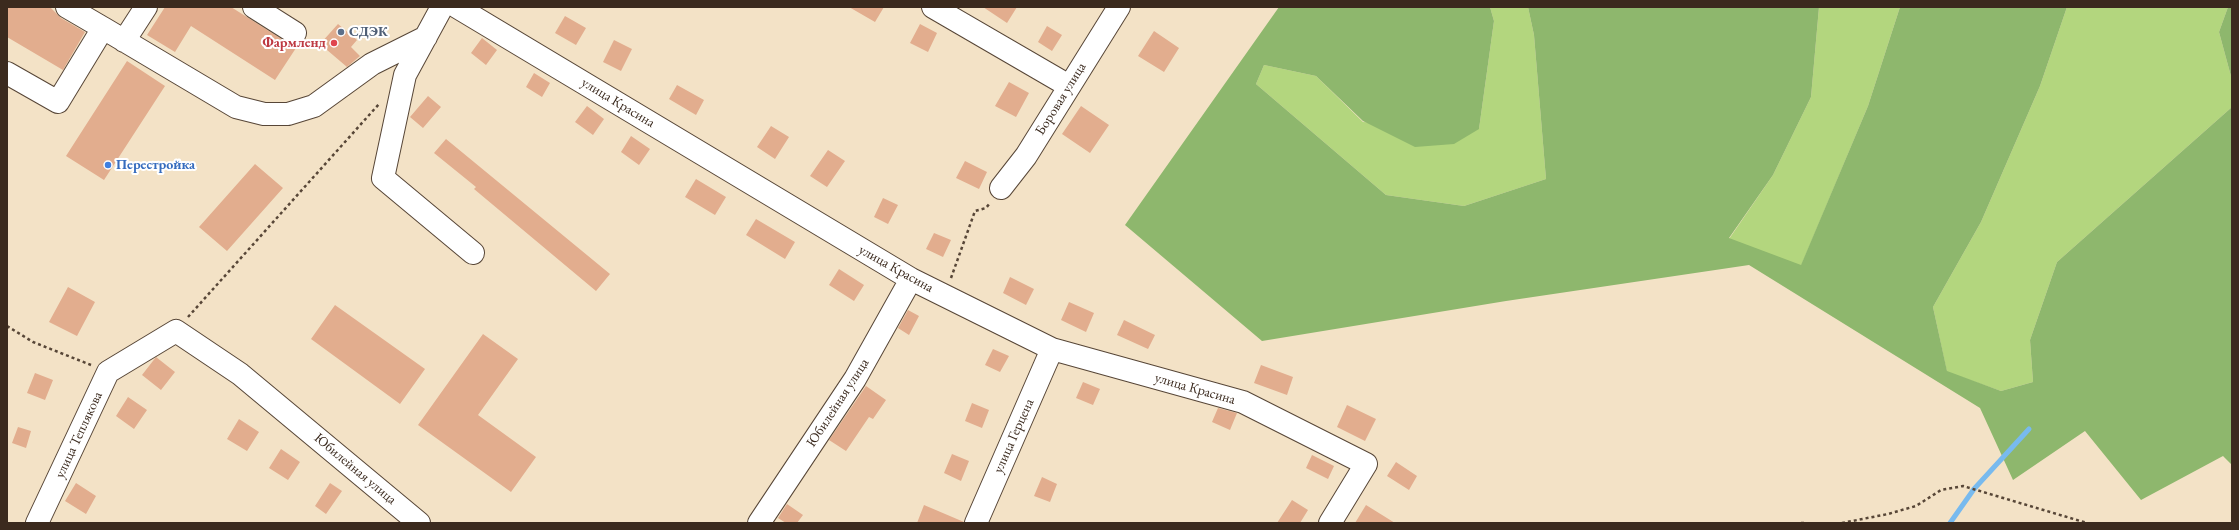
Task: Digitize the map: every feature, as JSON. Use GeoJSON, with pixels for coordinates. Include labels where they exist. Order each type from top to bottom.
{"type":"FeatureCollection","features":[{"type":"Feature","properties":{"kind":"street"},"geometry":{"type":"LineString","coordinates":[[67,7],[236,106],[264,114],[288,114],[314,106],[372,64],[426,37]]}},
{"type":"Feature","properties":{"kind":"street"},"geometry":{"type":"LineString","coordinates":[[124,41],[146,7]]}},
{"type":"Feature","properties":{"kind":"street"},"geometry":{"type":"LineString","coordinates":[[254,7],[295,33]]}},
{"type":"Feature","properties":{"kind":"street"},"geometry":{"type":"LineString","coordinates":[[442,7],[405,75],[383,178],[473,253]]}},
{"type":"Feature","properties":{"kind":"street","name":"улица Красина"},"geometry":{"type":"LineString","coordinates":[[457,7],[911,279],[944,296],[1052,349],[1243,402],[1366,464],[1330,523]]}},
{"type":"Feature","properties":{"kind":"street"},"geometry":{"type":"LineString","coordinates":[[933,7],[1069,86]]}},
{"type":"Feature","properties":{"kind":"street","name":"Боровая улица"},"geometry":{"type":"LineString","coordinates":[[1001,188],[1026,156],[1119,7]]}},
{"type":"Feature","properties":{"kind":"street"},"geometry":{"type":"LineString","coordinates":[[7,74],[58,102],[103,28]]}},
{"type":"Feature","properties":{"kind":"street","name":"Юбилейная улица"},"geometry":{"type":"LineString","coordinates":[[759,523],[855,379],[911,279]]}},
{"type":"Feature","properties":{"kind":"street"},"geometry":{"type":"LineString","coordinates":[[108,372],[176,331]]}},
{"type":"Feature","properties":{"kind":"street","name":"Юбилейная улица"},"geometry":{"type":"LineString","coordinates":[[176,331],[240,374],[419,523]]}},
{"type":"Feature","properties":{"kind":"street","name":"улица Герцена"},"geometry":{"type":"LineString","coordinates":[[976,523],[1052,349]]}},
{"type":"Feature","properties":{"kind":"street","name":"улица Теплякова"},"geometry":{"type":"LineString","coordinates":[[37,523],[108,372]]}},
{"type":"Feature","properties":{"kind":"path"},"geometry":{"type":"LineString","coordinates":[[176,331],[384,99]]}},
{"type":"Feature","properties":{"kind":"path"},"geometry":{"type":"LineString","coordinates":[[944,296],[975,211],[986,208],[1001,188]]}},
{"type":"Feature","properties":{"kind":"path"},"geometry":{"type":"LineString","coordinates":[[7,326],[33,342],[108,372]]}},
{"type":"Feature","properties":{"kind":"path"},"geometry":{"type":"LineString","coordinates":[[1842,523],[1888,514],[1916,506],[1941,490],[1963,486],[2087,523]]}},
{"type":"Feature","properties":{"kind":"green space"},"geometry":{"type":"Polygon","coordinates":[[[1279,7],[1490,7],[1494,21],[1479,129],[1454,144],[1415,147],[1363,121],[1316,76],[1264,65],[1256,84],[1386,195],[1464,206],[1546,179],[1534,35],[1528,7],[1819,7],[1811,97],[1773,175],[1729,238],[1801,265],[1868,106],[1900,7],[2067,7],[2040,86],[1981,222],[1933,307],[1947,371],[2001,391],[2033,382],[2030,340],[2057,262],[2232,107],[2232,465],[2223,456],[2141,500],[2085,431],[2013,480],[1980,408],[1749,265],[1506,301],[1262,341],[1125,225],[1279,7]]]}},
{"type":"Feature","properties":{"kind":"green space"},"geometry":{"type":"Polygon","coordinates":[[[1490,7],[1528,7],[1534,35],[1546,179],[1464,206],[1386,195],[1256,84],[1264,65],[1316,76],[1363,122],[1479,129],[1494,21],[1490,7]]]}},
{"type":"Feature","properties":{"kind":"green space"},"geometry":{"type":"Polygon","coordinates":[[[1819,7],[1900,7],[1868,106],[1801,266],[1729,239],[1773,175],[1811,97],[1819,7]]]}},
{"type":"Feature","properties":{"kind":"green space"},"geometry":{"type":"Polygon","coordinates":[[[2067,7],[2228,7],[2219,32],[2232,80],[2232,107],[2057,262],[2030,340],[2033,382],[2001,391],[1947,372],[1933,307],[1981,222],[2040,86],[2067,7]]]}},
{"type":"Feature","properties":{"kind":"green space"},"geometry":{"type":"Polygon","coordinates":[[[2228,7],[2232,7],[2232,80],[2219,32],[2228,7]]]}},
{"type":"Feature","properties":{"kind":"building"},"geometry":{"type":"Polygon","coordinates":[[[7,7],[50,7],[61,18],[85,32],[63,70],[7,37],[7,7]]]}},
{"type":"Feature","properties":{"kind":"building"},"geometry":{"type":"Polygon","coordinates":[[[165,7],[231,7],[296,48],[275,80],[191,26],[175,52],[147,35],[165,7]]]}},
{"type":"Feature","properties":{"kind":"building"},"geometry":{"type":"Polygon","coordinates":[[[849,7],[884,7],[875,22],[849,7]]]}},
{"type":"Feature","properties":{"kind":"building"},"geometry":{"type":"Polygon","coordinates":[[[983,7],[1017,7],[1007,23],[983,7]]]}},
{"type":"Feature","properties":{"kind":"building"},"geometry":{"type":"Polygon","coordinates":[[[565,16],[586,28],[576,45],[555,33],[565,16]]]}},
{"type":"Feature","properties":{"kind":"building"},"geometry":{"type":"Polygon","coordinates":[[[338,24],[357,40],[351,47],[360,56],[347,67],[320,44],[338,24]]]}},
{"type":"Feature","properties":{"kind":"building"},"geometry":{"type":"Polygon","coordinates":[[[920,24],[937,33],[928,52],[910,43],[920,24]]]}},
{"type":"Feature","properties":{"kind":"building"},"geometry":{"type":"Polygon","coordinates":[[[1047,26],[1062,35],[1052,51],[1038,42],[1047,26]]]}},
{"type":"Feature","properties":{"kind":"building"},"geometry":{"type":"Polygon","coordinates":[[[1154,31],[1179,48],[1164,72],[1138,56],[1154,31]]]}},
{"type":"Feature","properties":{"kind":"building"},"geometry":{"type":"Polygon","coordinates":[[[482,38],[497,50],[486,65],[471,53],[482,38]]]}},
{"type":"Feature","properties":{"kind":"building"},"geometry":{"type":"Polygon","coordinates":[[[614,40],[632,49],[621,71],[603,62],[614,40]]]}},
{"type":"Feature","properties":{"kind":"building"},"geometry":{"type":"Polygon","coordinates":[[[127,61],[165,86],[104,180],[66,156],[127,61]]]}},
{"type":"Feature","properties":{"kind":"building"},"geometry":{"type":"Polygon","coordinates":[[[534,73],[550,83],[542,97],[526,87],[534,73]]]}},
{"type":"Feature","properties":{"kind":"building"},"geometry":{"type":"Polygon","coordinates":[[[1009,82],[1029,93],[1016,117],[995,106],[1009,82]]]}},
{"type":"Feature","properties":{"kind":"building"},"geometry":{"type":"Polygon","coordinates":[[[677,85],[704,100],[696,115],[669,99],[677,85]]]}},
{"type":"Feature","properties":{"kind":"building"},"geometry":{"type":"Polygon","coordinates":[[[428,96],[441,107],[423,128],[410,117],[428,96]]]}},
{"type":"Feature","properties":{"kind":"building"},"geometry":{"type":"Polygon","coordinates":[[[587,106],[604,119],[593,135],[575,122],[587,106]]]}},
{"type":"Feature","properties":{"kind":"building"},"geometry":{"type":"Polygon","coordinates":[[[1081,106],[1109,125],[1090,153],[1062,134],[1081,106]]]}},
{"type":"Feature","properties":{"kind":"building"},"geometry":{"type":"Polygon","coordinates":[[[771,126],[789,137],[775,159],[757,147],[771,126]]]}},
{"type":"Feature","properties":{"kind":"building"},"geometry":{"type":"Polygon","coordinates":[[[631,136],[650,149],[639,165],[621,152],[631,136]]]}},
{"type":"Feature","properties":{"kind":"building"},"geometry":{"type":"Polygon","coordinates":[[[446,139],[610,274],[596,291],[474,189],[476,187],[434,153],[446,139]]]}},
{"type":"Feature","properties":{"kind":"building"},"geometry":{"type":"Polygon","coordinates":[[[828,150],[845,161],[827,187],[810,176],[828,150]]]}},
{"type":"Feature","properties":{"kind":"building"},"geometry":{"type":"Polygon","coordinates":[[[965,161],[987,172],[979,189],[956,178],[965,161]]]}},
{"type":"Feature","properties":{"kind":"building"},"geometry":{"type":"Polygon","coordinates":[[[255,164],[283,188],[227,251],[199,227],[255,164]]]}},
{"type":"Feature","properties":{"kind":"building"},"geometry":{"type":"Polygon","coordinates":[[[696,179],[726,197],[715,215],[685,197],[696,179]]]}},
{"type":"Feature","properties":{"kind":"building"},"geometry":{"type":"Polygon","coordinates":[[[883,198],[898,205],[888,224],[874,217],[883,198]]]}},
{"type":"Feature","properties":{"kind":"building"},"geometry":{"type":"Polygon","coordinates":[[[756,219],[795,242],[785,259],[746,235],[756,219]]]}},
{"type":"Feature","properties":{"kind":"building"},"geometry":{"type":"Polygon","coordinates":[[[934,233],[951,240],[943,257],[926,249],[934,233]]]}},
{"type":"Feature","properties":{"kind":"building"},"geometry":{"type":"Polygon","coordinates":[[[839,269],[864,285],[854,301],[829,285],[839,269]]]}},
{"type":"Feature","properties":{"kind":"building"},"geometry":{"type":"Polygon","coordinates":[[[1010,277],[1034,289],[1026,305],[1003,293],[1010,277]]]}},
{"type":"Feature","properties":{"kind":"building"},"geometry":{"type":"Polygon","coordinates":[[[68,287],[95,302],[77,336],[49,322],[68,287]]]}},
{"type":"Feature","properties":{"kind":"building"},"geometry":{"type":"Polygon","coordinates":[[[1069,302],[1094,313],[1086,332],[1061,320],[1069,302]]]}},
{"type":"Feature","properties":{"kind":"building"},"geometry":{"type":"Polygon","coordinates":[[[335,305],[425,369],[400,404],[311,339],[335,305]]]}},
{"type":"Feature","properties":{"kind":"building"},"geometry":{"type":"Polygon","coordinates":[[[908,310],[919,316],[909,335],[898,328],[908,310]]]}},
{"type":"Feature","properties":{"kind":"building"},"geometry":{"type":"Polygon","coordinates":[[[1124,320],[1155,335],[1148,349],[1117,335],[1124,320]]]}},
{"type":"Feature","properties":{"kind":"building"},"geometry":{"type":"Polygon","coordinates":[[[483,334],[518,359],[478,415],[536,457],[511,492],[418,425],[483,334]]]}},
{"type":"Feature","properties":{"kind":"building"},"geometry":{"type":"Polygon","coordinates":[[[993,349],[1009,356],[1000,372],[985,365],[993,349]]]}},
{"type":"Feature","properties":{"kind":"building"},"geometry":{"type":"Polygon","coordinates":[[[156,357],[175,372],[161,390],[142,375],[156,357]]]}},
{"type":"Feature","properties":{"kind":"building"},"geometry":{"type":"Polygon","coordinates":[[[1261,365],[1293,377],[1287,395],[1254,383],[1261,365]]]}},
{"type":"Feature","properties":{"kind":"building"},"geometry":{"type":"Polygon","coordinates":[[[35,373],[53,380],[45,400],[27,393],[35,373]]]}},
{"type":"Feature","properties":{"kind":"building"},"geometry":{"type":"Polygon","coordinates":[[[1083,382],[1100,389],[1093,405],[1076,398],[1083,382]]]}},
{"type":"Feature","properties":{"kind":"building"},"geometry":{"type":"Polygon","coordinates":[[[866,386],[886,400],[873,419],[869,417],[846,451],[829,440],[866,386]]]}},
{"type":"Feature","properties":{"kind":"building"},"geometry":{"type":"Polygon","coordinates":[[[128,397],[147,410],[134,429],[116,416],[128,397]]]}},
{"type":"Feature","properties":{"kind":"building"},"geometry":{"type":"Polygon","coordinates":[[[972,403],[989,410],[982,428],[965,421],[972,403]]]}},
{"type":"Feature","properties":{"kind":"building"},"geometry":{"type":"Polygon","coordinates":[[[1347,405],[1376,419],[1365,441],[1337,427],[1347,405]]]}},
{"type":"Feature","properties":{"kind":"building"},"geometry":{"type":"Polygon","coordinates":[[[1218,408],[1237,413],[1230,430],[1212,422],[1218,408]]]}},
{"type":"Feature","properties":{"kind":"building"},"geometry":{"type":"Polygon","coordinates":[[[239,419],[259,432],[247,451],[227,439],[239,419]]]}},
{"type":"Feature","properties":{"kind":"building"},"geometry":{"type":"Polygon","coordinates":[[[18,427],[31,431],[26,448],[12,443],[18,427]]]}},
{"type":"Feature","properties":{"kind":"building"},"geometry":{"type":"Polygon","coordinates":[[[281,449],[300,462],[288,480],[269,468],[281,449]]]}},
{"type":"Feature","properties":{"kind":"building"},"geometry":{"type":"Polygon","coordinates":[[[952,454],[969,461],[961,481],[944,473],[952,454]]]}},
{"type":"Feature","properties":{"kind":"building"},"geometry":{"type":"Polygon","coordinates":[[[1312,455],[1334,466],[1328,479],[1306,468],[1312,455]]]}},
{"type":"Feature","properties":{"kind":"building"},"geometry":{"type":"Polygon","coordinates":[[[1396,462],[1417,476],[1409,490],[1387,476],[1396,462]]]}},
{"type":"Feature","properties":{"kind":"building"},"geometry":{"type":"Polygon","coordinates":[[[1042,477],[1057,484],[1050,502],[1034,496],[1042,477]]]}},
{"type":"Feature","properties":{"kind":"building"},"geometry":{"type":"Polygon","coordinates":[[[76,483],[96,496],[86,514],[65,501],[76,483]]]}},
{"type":"Feature","properties":{"kind":"building"},"geometry":{"type":"Polygon","coordinates":[[[330,483],[342,491],[326,514],[315,506],[330,483]]]}},
{"type":"Feature","properties":{"kind":"building"},"geometry":{"type":"Polygon","coordinates":[[[1292,500],[1308,510],[1300,523],[1277,523],[1292,500]]]}},
{"type":"Feature","properties":{"kind":"building"},"geometry":{"type":"Polygon","coordinates":[[[787,504],[803,515],[797,523],[786,523],[778,518],[787,504]]]}},
{"type":"Feature","properties":{"kind":"building"},"geometry":{"type":"Polygon","coordinates":[[[924,505],[964,522],[964,523],[917,523],[924,505]]]}},
{"type":"Feature","properties":{"kind":"building"},"geometry":{"type":"Polygon","coordinates":[[[1366,505],[1395,523],[1355,523],[1366,505]]]}},
{"type":"Feature","properties":{"kind":"waterway"},"geometry":{"type":"LineString","coordinates":[[1950,523],[1974,489],[2029,429]]}},
{"type":"Feature","properties":{"kind":"place","name":"СДЭК"},"geometry":{"type":"Point","coordinates":[341,32]}},
{"type":"Feature","properties":{"kind":"place","name":"Фармленд"},"geometry":{"type":"Point","coordinates":[334,43]}},
{"type":"Feature","properties":{"kind":"place","name":"Перестройка"},"geometry":{"type":"Point","coordinates":[108,165]}}]}
